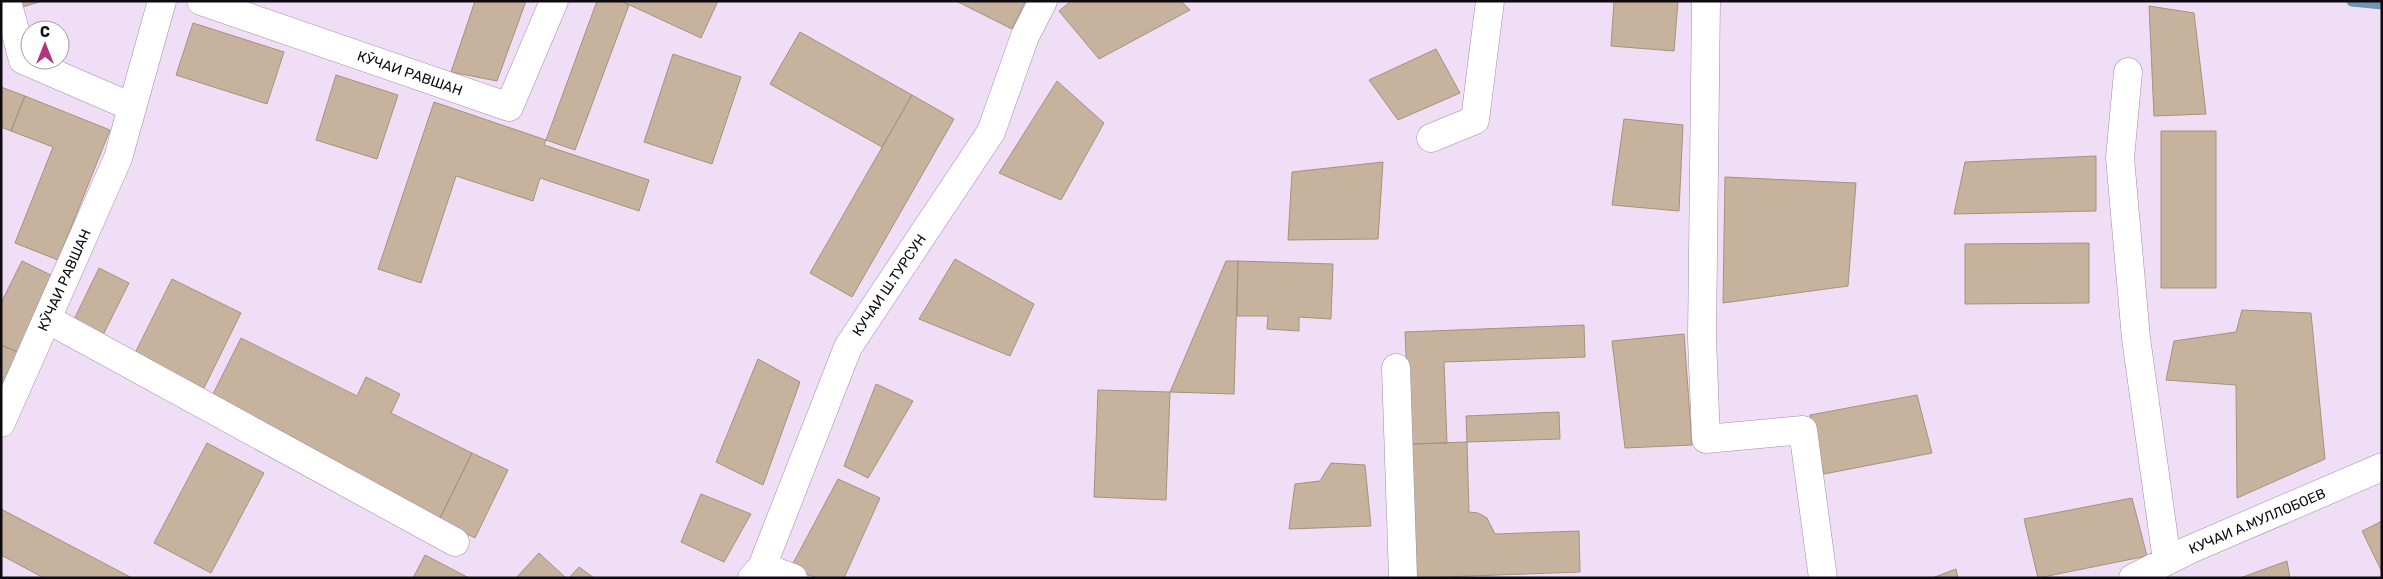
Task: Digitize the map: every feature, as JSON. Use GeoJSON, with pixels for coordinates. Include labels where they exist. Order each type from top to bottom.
{"type":"FeatureCollection","features":[{"type":"Feature","properties":{"kind":"street"},"geometry":{"type":"LineString","coordinates":[[7,1],[23,60],[132,107]]}},
{"type":"Feature","properties":{"kind":"street","name":"КӮЧАИ РАВШАН"},"geometry":{"type":"LineString","coordinates":[[1,423],[118,158],[162,1]]}},
{"type":"Feature","properties":{"kind":"street","name":"КӮЧАИ РАВШАН"},"geometry":{"type":"LineString","coordinates":[[201,1],[509,107],[554,1]]}},
{"type":"Feature","properties":{"kind":"street","name":"КУЧАИ Ш.ТУРСУН"},"geometry":{"type":"LineString","coordinates":[[757,573],[848,348],[991,132],[1026,36],[1043,1]]}},
{"type":"Feature","properties":{"kind":"street"},"geometry":{"type":"LineString","coordinates":[[1431,138],[1475,120],[1490,1]]}},
{"type":"Feature","properties":{"kind":"street"},"geometry":{"type":"LineString","coordinates":[[1706,1],[1702,338],[1706,438],[1803,430],[1823,578]]}},
{"type":"Feature","properties":{"kind":"street"},"geometry":{"type":"LineString","coordinates":[[2128,72],[2120,158],[2136,338],[2167,561]]}},
{"type":"Feature","properties":{"kind":"street"},"geometry":{"type":"LineString","coordinates":[[47,319],[455,542]]}},
{"type":"Feature","properties":{"kind":"street"},"geometry":{"type":"LineString","coordinates":[[1396,368],[1404,578]]}},
{"type":"Feature","properties":{"kind":"street","name":"КУЧАИ А.МУЛЛОБОЕВ"},"geometry":{"type":"LineString","coordinates":[[2133,578],[2167,561],[2382,467]]}},
{"type":"Feature","properties":{"kind":"street"},"geometry":{"type":"LineString","coordinates":[[757,573],[793,578]]}},
{"type":"Feature","properties":{"kind":"building"},"geometry":{"type":"Polygon","coordinates":[[[15,1],[42,1],[16,9],[15,1]]]}},
{"type":"Feature","properties":{"kind":"building"},"geometry":{"type":"Polygon","coordinates":[[[475,1],[526,1],[497,81],[451,72],[475,1]]]}},
{"type":"Feature","properties":{"kind":"building"},"geometry":{"type":"Polygon","coordinates":[[[597,1],[621,1],[629,5],[575,150],[546,140],[597,1]]]}},
{"type":"Feature","properties":{"kind":"building"},"geometry":{"type":"Polygon","coordinates":[[[621,1],[718,1],[701,38],[621,1]]]}},
{"type":"Feature","properties":{"kind":"building"},"geometry":{"type":"Polygon","coordinates":[[[956,1],[1023,1],[1025,2],[1012,29],[956,1]]]}},
{"type":"Feature","properties":{"kind":"building"},"geometry":{"type":"Polygon","coordinates":[[[1071,1],[1181,1],[1190,10],[1099,59],[1059,11],[1071,1]]]}},
{"type":"Feature","properties":{"kind":"building"},"geometry":{"type":"Polygon","coordinates":[[[1614,1],[1678,1],[1674,51],[1611,46],[1614,1]]]}},
{"type":"Feature","properties":{"kind":"building"},"geometry":{"type":"Polygon","coordinates":[[[2149,6],[2194,13],[2206,114],[2154,116],[2149,6]]]}},
{"type":"Feature","properties":{"kind":"building"},"geometry":{"type":"Polygon","coordinates":[[[193,23],[284,52],[267,104],[176,75],[193,23]]]}},
{"type":"Feature","properties":{"kind":"building"},"geometry":{"type":"Polygon","coordinates":[[[800,32],[912,95],[882,147],[770,84],[800,32]]]}},
{"type":"Feature","properties":{"kind":"building"},"geometry":{"type":"Polygon","coordinates":[[[1436,49],[1460,93],[1398,120],[1369,80],[1436,49]]]}},
{"type":"Feature","properties":{"kind":"building"},"geometry":{"type":"Polygon","coordinates":[[[673,54],[741,77],[712,164],[644,142],[673,54]]]}},
{"type":"Feature","properties":{"kind":"building"},"geometry":{"type":"Polygon","coordinates":[[[336,75],[398,95],[377,159],[316,140],[336,75]]]}},
{"type":"Feature","properties":{"kind":"building"},"geometry":{"type":"Polygon","coordinates":[[[1057,81],[1104,123],[1061,200],[999,173],[1057,81]]]}},
{"type":"Feature","properties":{"kind":"building"},"geometry":{"type":"Polygon","coordinates":[[[1,87],[25,96],[11,131],[1,127],[1,87]]]}},
{"type":"Feature","properties":{"kind":"building"},"geometry":{"type":"Polygon","coordinates":[[[912,95],[954,119],[852,297],[810,273],[912,95]]]}},
{"type":"Feature","properties":{"kind":"building"},"geometry":{"type":"Polygon","coordinates":[[[25,96],[110,130],[58,260],[15,243],[53,147],[11,131],[25,96]]]}},
{"type":"Feature","properties":{"kind":"building"},"geometry":{"type":"Polygon","coordinates":[[[434,102],[546,140],[544,145],[649,180],[639,211],[540,178],[533,201],[456,176],[421,283],[378,269],[434,102]]]}},
{"type":"Feature","properties":{"kind":"building"},"geometry":{"type":"Polygon","coordinates":[[[1624,119],[1683,125],[1679,211],[1612,205],[1624,119]]]}},
{"type":"Feature","properties":{"kind":"building"},"geometry":{"type":"Polygon","coordinates":[[[2161,131],[2216,131],[2216,288],[2161,288],[2161,131]]]}},
{"type":"Feature","properties":{"kind":"building"},"geometry":{"type":"Polygon","coordinates":[[[2096,156],[2096,211],[1954,214],[1965,162],[2096,156]]]}},
{"type":"Feature","properties":{"kind":"building"},"geometry":{"type":"Polygon","coordinates":[[[1383,162],[1378,239],[1288,240],[1292,172],[1383,162]]]}},
{"type":"Feature","properties":{"kind":"building"},"geometry":{"type":"Polygon","coordinates":[[[1725,177],[1856,183],[1848,286],[1723,303],[1725,177]]]}},
{"type":"Feature","properties":{"kind":"building"},"geometry":{"type":"Polygon","coordinates":[[[2089,243],[2089,303],[1965,304],[1965,244],[2089,243]]]}},
{"type":"Feature","properties":{"kind":"building"},"geometry":{"type":"Polygon","coordinates":[[[955,259],[1034,304],[1010,356],[919,319],[955,259]]]}},
{"type":"Feature","properties":{"kind":"building"},"geometry":{"type":"Polygon","coordinates":[[[22,261],[57,278],[20,353],[1,345],[1,303],[22,261]]]}},
{"type":"Feature","properties":{"kind":"building"},"geometry":{"type":"Polygon","coordinates":[[[1226,261],[1238,261],[1234,394],[1170,392],[1226,261]]]}},
{"type":"Feature","properties":{"kind":"building"},"geometry":{"type":"Polygon","coordinates":[[[1238,261],[1333,264],[1331,319],[1299,317],[1299,331],[1267,329],[1268,316],[1237,316],[1238,261]]]}},
{"type":"Feature","properties":{"kind":"building"},"geometry":{"type":"Polygon","coordinates":[[[99,268],[129,283],[96,349],[67,334],[99,268]]]}},
{"type":"Feature","properties":{"kind":"building"},"geometry":{"type":"Polygon","coordinates":[[[172,279],[241,313],[201,394],[132,359],[172,279]]]}},
{"type":"Feature","properties":{"kind":"building"},"geometry":{"type":"Polygon","coordinates":[[[2242,310],[2311,313],[2325,459],[2237,498],[2236,385],[2166,380],[2174,341],[2236,332],[2242,310]]]}},
{"type":"Feature","properties":{"kind":"building"},"geometry":{"type":"Polygon","coordinates":[[[1584,325],[1585,357],[1444,362],[1447,443],[1410,444],[1405,332],[1584,325]]]}},
{"type":"Feature","properties":{"kind":"building"},"geometry":{"type":"Polygon","coordinates":[[[1684,334],[1692,445],[1625,448],[1612,341],[1684,334]]]}},
{"type":"Feature","properties":{"kind":"building"},"geometry":{"type":"Polygon","coordinates":[[[241,338],[357,396],[366,377],[400,394],[391,413],[472,453],[439,520],[207,406],[241,338]]]}},
{"type":"Feature","properties":{"kind":"building"},"geometry":{"type":"Polygon","coordinates":[[[1,345],[20,353],[1,393],[1,345]]]}},
{"type":"Feature","properties":{"kind":"building"},"geometry":{"type":"Polygon","coordinates":[[[758,359],[800,382],[763,485],[716,462],[758,359]]]}},
{"type":"Feature","properties":{"kind":"building"},"geometry":{"type":"Polygon","coordinates":[[[876,384],[913,401],[868,478],[844,466],[876,384]]]}},
{"type":"Feature","properties":{"kind":"building"},"geometry":{"type":"Polygon","coordinates":[[[1098,390],[1170,392],[1166,500],[1094,497],[1098,390]]]}},
{"type":"Feature","properties":{"kind":"building"},"geometry":{"type":"Polygon","coordinates":[[[1917,395],[1932,453],[1824,474],[1810,415],[1917,395]]]}},
{"type":"Feature","properties":{"kind":"building"},"geometry":{"type":"Polygon","coordinates":[[[1559,412],[1560,439],[1467,442],[1466,416],[1559,412]]]}},
{"type":"Feature","properties":{"kind":"building"},"geometry":{"type":"Polygon","coordinates":[[[1467,442],[1469,512],[1478,513],[1487,518],[1495,534],[1579,531],[1580,572],[1415,578],[1410,444],[1467,442]]]}},
{"type":"Feature","properties":{"kind":"building"},"geometry":{"type":"Polygon","coordinates":[[[207,443],[264,473],[211,573],[154,543],[207,443]]]}},
{"type":"Feature","properties":{"kind":"building"},"geometry":{"type":"Polygon","coordinates":[[[472,453],[508,470],[475,538],[439,520],[472,453]]]}},
{"type":"Feature","properties":{"kind":"building"},"geometry":{"type":"Polygon","coordinates":[[[1331,463],[1365,465],[1371,526],[1289,529],[1295,484],[1320,481],[1331,463]]]}},
{"type":"Feature","properties":{"kind":"building"},"geometry":{"type":"Polygon","coordinates":[[[838,479],[880,498],[844,578],[818,578],[790,569],[838,479]]]}},
{"type":"Feature","properties":{"kind":"building"},"geometry":{"type":"Polygon","coordinates":[[[701,494],[751,514],[724,562],[681,542],[701,494]]]}},
{"type":"Feature","properties":{"kind":"building"},"geometry":{"type":"Polygon","coordinates":[[[2132,498],[2147,556],[2038,578],[2024,519],[2132,498]]]}},
{"type":"Feature","properties":{"kind":"building"},"geometry":{"type":"Polygon","coordinates":[[[1,509],[132,578],[44,578],[1,555],[1,509]]]}},
{"type":"Feature","properties":{"kind":"building"},"geometry":{"type":"Polygon","coordinates":[[[2382,521],[2382,572],[2362,531],[2382,521]]]}},
{"type":"Feature","properties":{"kind":"building"},"geometry":{"type":"Polygon","coordinates":[[[539,553],[566,578],[516,578],[539,553]]]}},
{"type":"Feature","properties":{"kind":"building"},"geometry":{"type":"Polygon","coordinates":[[[425,555],[469,578],[413,578],[425,555]]]}},
{"type":"Feature","properties":{"kind":"building"},"geometry":{"type":"Polygon","coordinates":[[[2287,561],[2290,578],[2240,578],[2287,561]]]}},
{"type":"Feature","properties":{"kind":"building"},"geometry":{"type":"Polygon","coordinates":[[[579,567],[594,578],[569,578],[579,567]]]}},
{"type":"Feature","properties":{"kind":"building"},"geometry":{"type":"Polygon","coordinates":[[[1956,569],[1958,578],[1932,578],[1956,569]]]}},
{"type":"Feature","properties":{"kind":"waterway"},"geometry":{"type":"LineString","coordinates":[[2352,1],[2382,4]]}}]}
